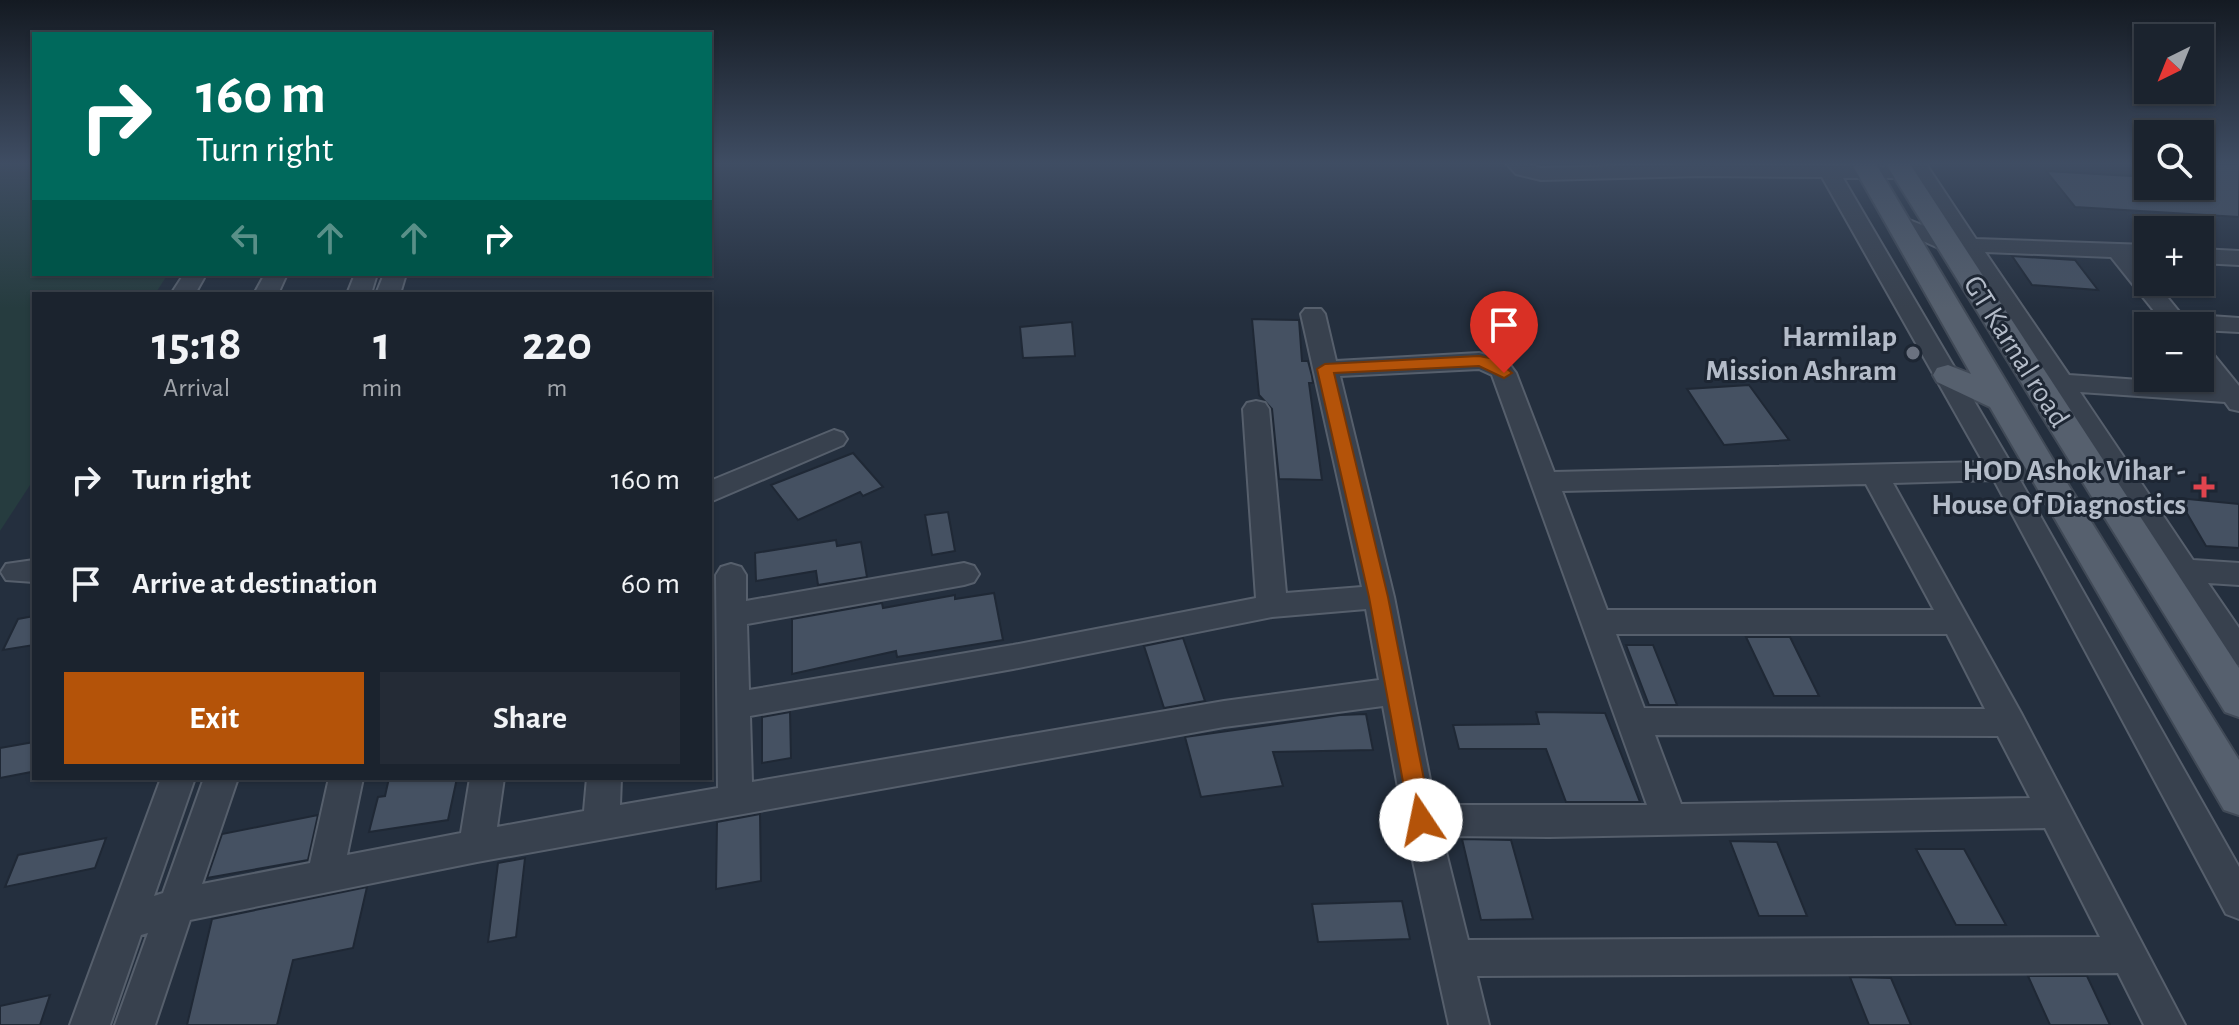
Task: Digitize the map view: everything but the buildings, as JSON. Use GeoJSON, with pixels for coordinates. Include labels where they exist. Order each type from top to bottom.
{"type":"FeatureCollection","features":[{"type":"Feature","properties":{"kind":"main road","name":"GT Karnal road"},"geometry":{"type":"LineString","coordinates":[[1892,212],[2042,470],[2239,797]]}},
{"type":"Feature","properties":{"kind":"main road","name":"GT Karnal road"},"geometry":{"type":"LineString","coordinates":[[1937,212],[2169,569],[2239,701]]}},
{"type":"Feature","properties":{"kind":"main road"},"geometry":{"type":"LineString","coordinates":[[1948,375],[2003,401]]}},
{"type":"Feature","properties":{"kind":"street"},"geometry":{"type":"LineString","coordinates":[[1853,212],[2002,471],[2239,902]]}},
{"type":"Feature","properties":{"kind":"street"},"geometry":{"type":"LineString","coordinates":[[1897,221],[1960,245],[2134,252]]}},
{"type":"Feature","properties":{"kind":"street"},"geometry":{"type":"LineString","coordinates":[[2118,251],[2166,312]]}},
{"type":"Feature","properties":{"kind":"street"},"geometry":{"type":"LineString","coordinates":[[2214,257],[2239,258]]}},
{"type":"Feature","properties":{"kind":"street"},"geometry":{"type":"LineString","coordinates":[[1313,314],[1379,597],[1421,820],[1469,1025]]}},
{"type":"Feature","properties":{"kind":"street"},"geometry":{"type":"LineString","coordinates":[[2214,325],[2239,325]]}},
{"type":"Feature","properties":{"kind":"street"},"geometry":{"type":"LineString","coordinates":[[1325,369],[1479,361],[1498,366],[1504,373],[1669,818]]}},
{"type":"Feature","properties":{"kind":"street"},"geometry":{"type":"LineString","coordinates":[[2214,371],[2236,398]]}},
{"type":"Feature","properties":{"kind":"street"},"geometry":{"type":"LineString","coordinates":[[2048,382],[2236,398]]}},
{"type":"Feature","properties":{"kind":"street"},"geometry":{"type":"LineString","coordinates":[[1256,409],[1272,606]]}},
{"type":"Feature","properties":{"kind":"street"},"geometry":{"type":"LineString","coordinates":[[712,491],[834,439]]}},
{"type":"Feature","properties":{"kind":"street"},"geometry":{"type":"LineString","coordinates":[[1545,482],[2042,470]]}},
{"type":"Feature","properties":{"kind":"street"},"geometry":{"type":"LineString","coordinates":[[1873,472],[1956,622],[2165,1025]]}},
{"type":"Feature","properties":{"kind":"street"},"geometry":{"type":"LineString","coordinates":[[2169,569],[2239,574]]}},
{"type":"Feature","properties":{"kind":"street"},"geometry":{"type":"LineString","coordinates":[[2169,569],[2239,653]]}},
{"type":"Feature","properties":{"kind":"street"},"geometry":{"type":"LineString","coordinates":[[732,615],[964,574]]}},
{"type":"Feature","properties":{"kind":"street"},"geometry":{"type":"LineString","coordinates":[[731,575],[735,801]]}},
{"type":"Feature","properties":{"kind":"street"},"geometry":{"type":"LineString","coordinates":[[733,706],[1013,657],[1272,606],[1379,597]]}},
{"type":"Feature","properties":{"kind":"street"},"geometry":{"type":"LineString","coordinates":[[1596,622],[1956,622]]}},
{"type":"Feature","properties":{"kind":"street"},"geometry":{"type":"LineString","coordinates":[[128,922],[176,906],[477,846],[1224,714],[1396,691]]}},
{"type":"Feature","properties":{"kind":"street"},"geometry":{"type":"LineString","coordinates":[[1632,721],[2009,723]]}},
{"type":"Feature","properties":{"kind":"street"},"geometry":{"type":"LineString","coordinates":[[90,1025],[177,780]]}},
{"type":"Feature","properties":{"kind":"street"},"geometry":{"type":"LineString","coordinates":[[135,1025],[220,780]]}},
{"type":"Feature","properties":{"kind":"street"},"geometry":{"type":"LineString","coordinates":[[325,876],[346,780]]}},
{"type":"Feature","properties":{"kind":"street"},"geometry":{"type":"LineString","coordinates":[[477,846],[487,780]]}},
{"type":"Feature","properties":{"kind":"street"},"geometry":{"type":"LineString","coordinates":[[601,824],[604,780]]}},
{"type":"Feature","properties":{"kind":"street"},"geometry":{"type":"LineString","coordinates":[[1421,820],[1549,822],[2056,813]]}},
{"type":"Feature","properties":{"kind":"street"},"geometry":{"type":"LineString","coordinates":[[1454,958],[2129,955]]}},
{"type":"Feature","properties":{"kind":"green space"},"geometry":{"type":"Polygon","coordinates":[[[0,212],[32,212],[32,276],[167,276],[156,292],[32,292],[32,482],[0,531],[0,212]]]}},
{"type":"Feature","properties":{"kind":"place","name":"Harmilap Mission Ashram"},"geometry":{"type":"Point","coordinates":[1913,353]}},
{"type":"Feature","properties":{"kind":"place","name":"HOD Ashok Vihar - House Of Diagnostics"},"geometry":{"type":"Point","coordinates":[2204,487]}},
{"type":"Feature","properties":{"kind":"route"},"geometry":{"type":"LineString","coordinates":[[1421,820],[1379,597],[1325,369],[1479,361],[1498,366],[1504,373]]}}]}
